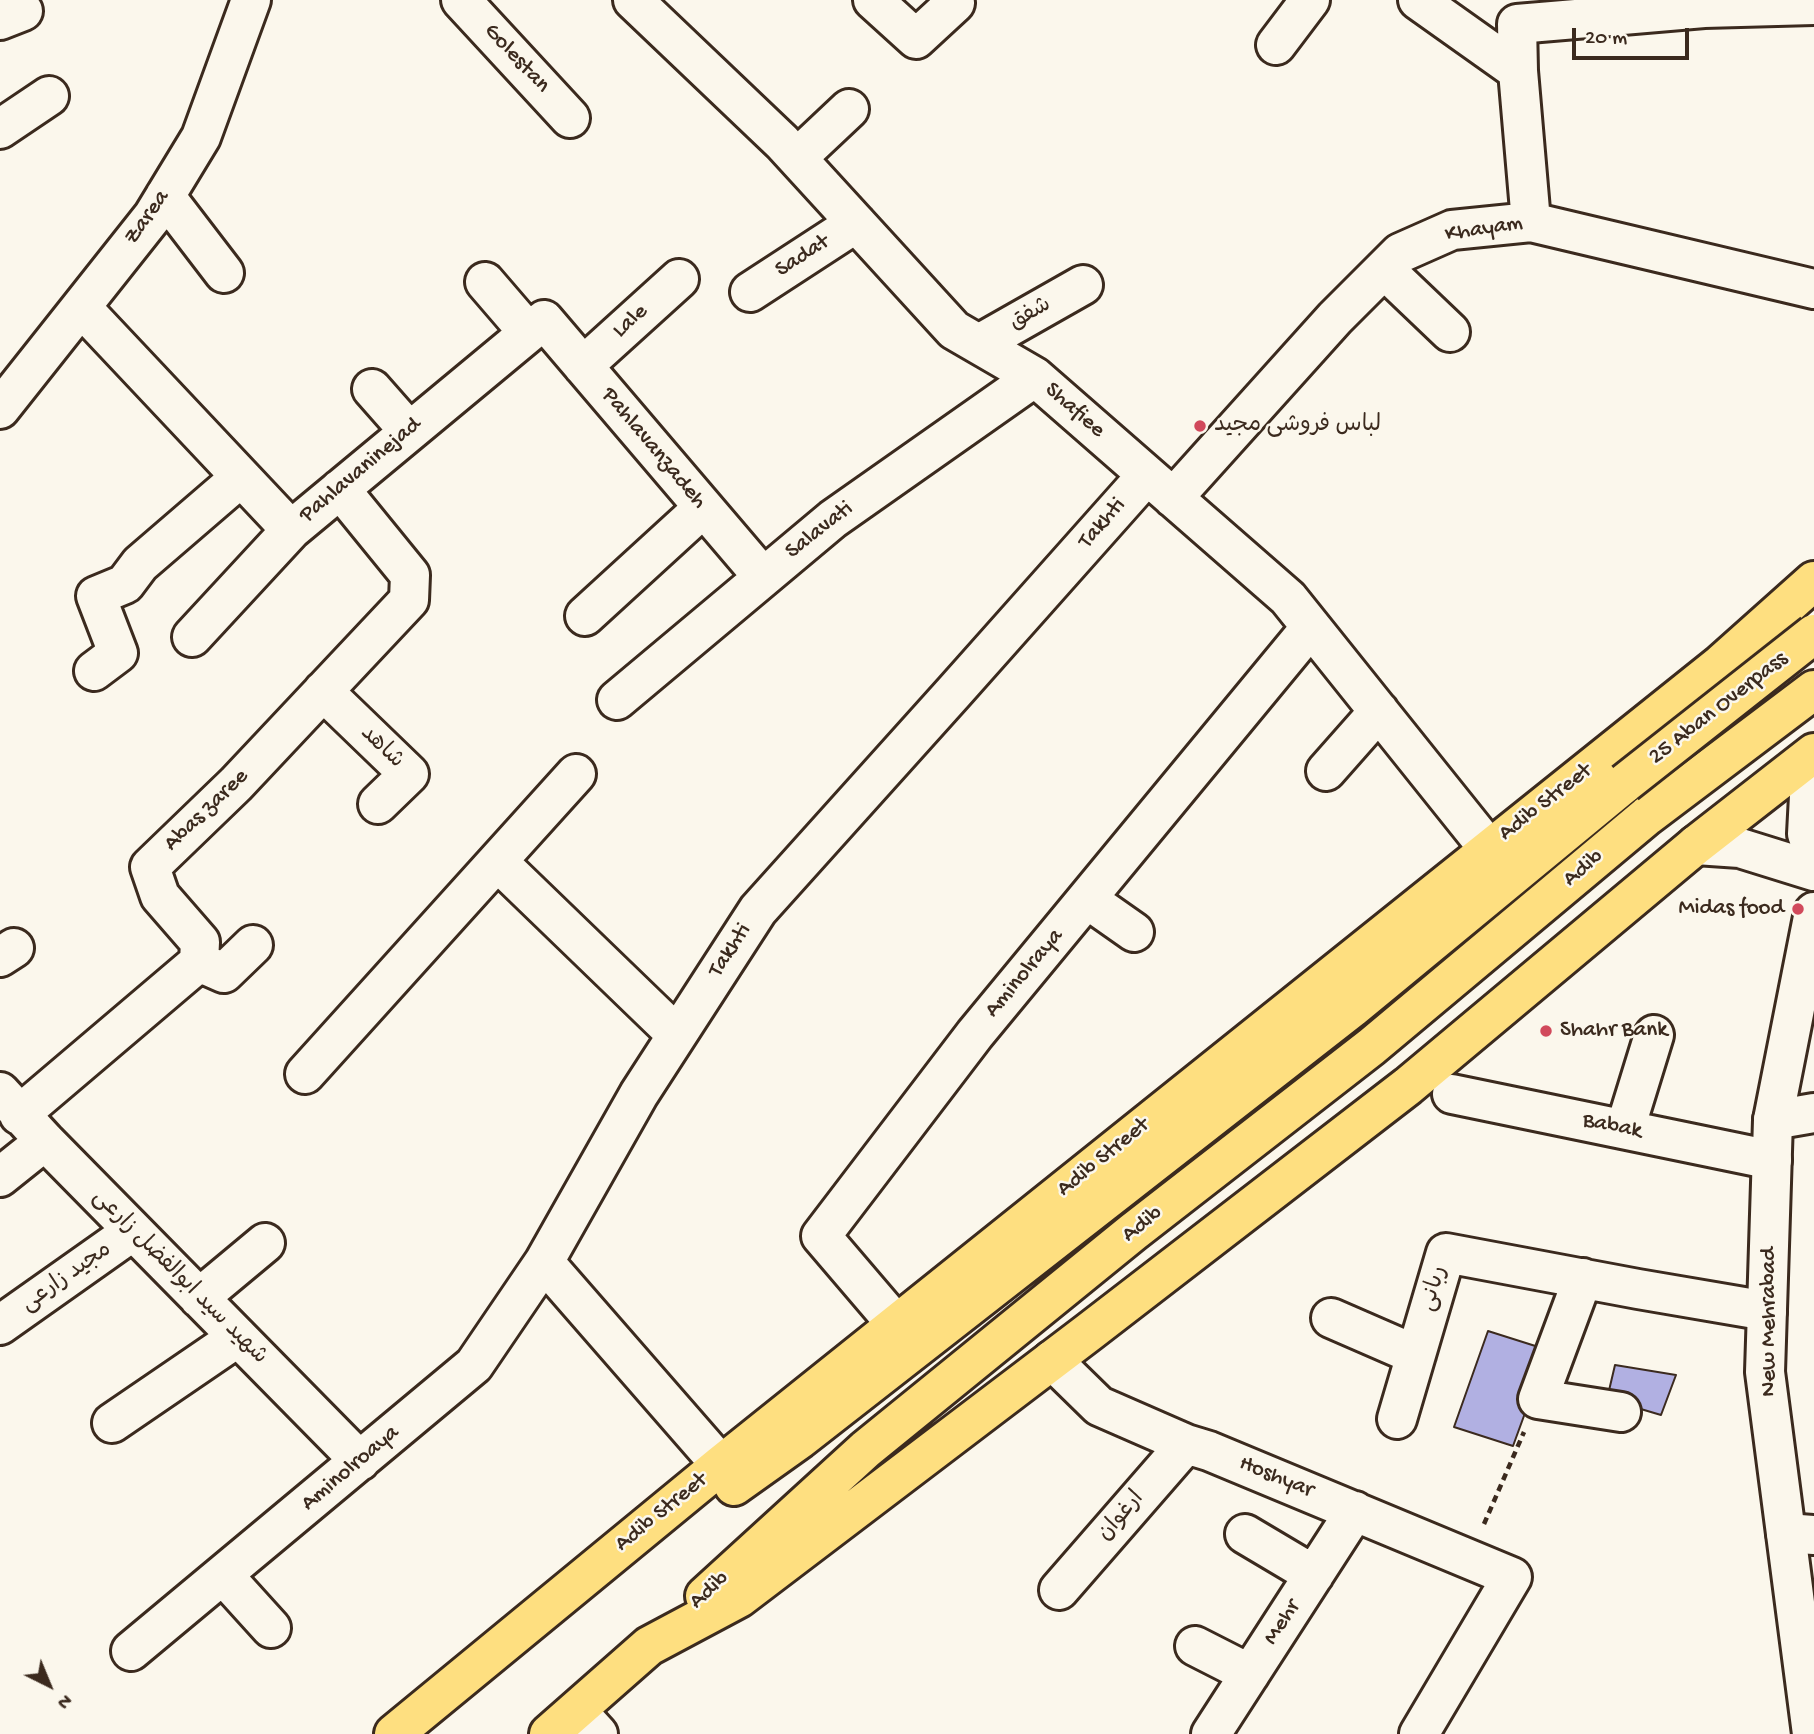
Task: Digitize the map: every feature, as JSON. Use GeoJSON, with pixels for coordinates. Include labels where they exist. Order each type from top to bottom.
{"type":"FeatureCollection","features":[{"type":"Feature","properties":{"kind":"main road","name":"Adib Street"},"geometry":{"type":"LineString","coordinates":[[394,1734],[721,1465],[1721,664],[1814,581]]}},
{"type":"Feature","properties":{"kind":"main road","name":"25 Aban Overpass"},"geometry":{"type":"LineString","coordinates":[[1625,783],[1814,634]]}},
{"type":"Feature","properties":{"kind":"main road"},"geometry":{"type":"LineString","coordinates":[[1721,664],[1762,647],[1787,649],[1814,665]]}},
{"type":"Feature","properties":{"kind":"main road","name":"Adib"},"geometry":{"type":"LineString","coordinates":[[649,1646],[866,1449],[1133,1232],[1371,1047],[1647,816],[1814,690]]}},
{"type":"Feature","properties":{"kind":"main road"},"geometry":{"type":"LineString","coordinates":[[574,1726],[649,1646],[739,1598],[1052,1360],[1408,1086],[1696,845],[1814,753]]}},
{"type":"Feature","properties":{"kind":"main road","name":"Adib"},"geometry":{"type":"LineString","coordinates":[[602,1563],[663,1537],[800,1439],[1352,1008],[1625,783]]}},
{"type":"Feature","properties":{"kind":"street","name":"Zarea"},"geometry":{"type":"LineString","coordinates":[[0,410],[153,216],[201,137],[251,0]]}},
{"type":"Feature","properties":{"kind":"street","name":"Golestan"},"geometry":{"type":"LineString","coordinates":[[461,0],[570,118]]}},
{"type":"Feature","properties":{"kind":"street","name":"Shafiee"},"geometry":{"type":"LineString","coordinates":[[633,0],[782,142],[954,330],[1035,377],[1288,598],[1489,849]]}},
{"type":"Feature","properties":{"kind":"street"},"geometry":{"type":"LineString","coordinates":[[873,0],[916,39],[955,3]]}},
{"type":"Feature","properties":{"kind":"street"},"geometry":{"type":"LineString","coordinates":[[1276,45],[1310,0]]}},
{"type":"Feature","properties":{"kind":"street"},"geometry":{"type":"LineString","coordinates":[[1418,0],[1518,71]]}},
{"type":"Feature","properties":{"kind":"street"},"geometry":{"type":"LineString","coordinates":[[1531,222],[1518,71],[1517,24],[1704,8],[1814,5]]}},
{"type":"Feature","properties":{"kind":"street"},"geometry":{"type":"LineString","coordinates":[[0,129],[49,96]]}},
{"type":"Feature","properties":{"kind":"street"},"geometry":{"type":"LineString","coordinates":[[797,159],[849,109]]}},
{"type":"Feature","properties":{"kind":"street"},"geometry":{"type":"LineString","coordinates":[[165,196],[224,273]]}},
{"type":"Feature","properties":{"kind":"street","name":"Khayam"},"geometry":{"type":"LineString","coordinates":[[1160,486],[1400,253],[1451,230],[1531,222],[1814,289]]}},
{"type":"Feature","properties":{"kind":"street","name":"Sadat"},"geometry":{"type":"LineString","coordinates":[[750,292],[856,223]]}},
{"type":"Feature","properties":{"kind":"street"},"geometry":{"type":"LineString","coordinates":[[1384,269],[1450,332]]}},
{"type":"Feature","properties":{"kind":"street","name":"Lale"},"geometry":{"type":"LineString","coordinates":[[583,366],[679,279]]}},
{"type":"Feature","properties":{"kind":"street","name":"Pahlavanzadeh"},"geometry":{"type":"LineString","coordinates":[[485,282],[583,366],[763,577]]}},
{"type":"Feature","properties":{"kind":"street","name":"شفق"},"geometry":{"type":"LineString","coordinates":[[979,344],[1083,285]]}},
{"type":"Feature","properties":{"kind":"street"},"geometry":{"type":"LineString","coordinates":[[81,307],[291,530]]}},
{"type":"Feature","properties":{"kind":"street","name":"Pahlavaninejad"},"geometry":{"type":"LineString","coordinates":[[192,637],[291,530],[536,326]]}},
{"type":"Feature","properties":{"kind":"street","name":"Salavati"},"geometry":{"type":"LineString","coordinates":[[617,700],[833,519],[1035,377]]}},
{"type":"Feature","properties":{"kind":"street"},"geometry":{"type":"LineString","coordinates":[[372,389],[409,432]]}},
{"type":"Feature","properties":{"kind":"street"},"geometry":{"type":"LineString","coordinates":[[94,671],[118,653],[96,596],[125,584],[140,564],[241,477]]}},
{"type":"Feature","properties":{"kind":"street","name":"Takhti"},"geometry":{"type":"LineString","coordinates":[[544,1262],[639,1094],[758,910],[954,692],[1160,486]]}},
{"type":"Feature","properties":{"kind":"street","name":"Abas zaree"},"geometry":{"type":"LineString","coordinates":[[199,962],[200,942],[160,896],[150,867],[236,784],[409,600],[410,575],[340,489]]}},
{"type":"Feature","properties":{"kind":"street"},"geometry":{"type":"LineString","coordinates":[[585,616],[704,508]]}},
{"type":"Feature","properties":{"kind":"street","name":"Aminolraya"},"geometry":{"type":"LineString","coordinates":[[897,1325],[821,1236],[975,1034],[1311,627]]}},
{"type":"Feature","properties":{"kind":"street","name":"شاهد"},"geometry":{"type":"LineString","coordinates":[[323,691],[409,774],[378,804]]}},
{"type":"Feature","properties":{"kind":"street"},"geometry":{"type":"LineString","coordinates":[[1326,771],[1379,711]]}},
{"type":"Feature","properties":{"kind":"street"},"geometry":{"type":"LineString","coordinates":[[1814,767],[1807,834],[1814,853]]}},
{"type":"Feature","properties":{"kind":"street"},"geometry":{"type":"LineString","coordinates":[[305,1074],[576,774]]}},
{"type":"Feature","properties":{"kind":"street"},"geometry":{"type":"LineString","coordinates":[[1696,845],[1740,848],[1814,871]]}},
{"type":"Feature","properties":{"kind":"street"},"geometry":{"type":"LineString","coordinates":[[498,862],[677,1035]]}},
{"type":"Feature","properties":{"kind":"street"},"geometry":{"type":"LineString","coordinates":[[1087,899],[1134,932]]}},
{"type":"Feature","properties":{"kind":"street","name":"New Mehrabad"},"geometry":{"type":"LineString","coordinates":[[1812,1734],[1800,1534],[1765,1372],[1773,1120],[1814,912]]}},
{"type":"Feature","properties":{"kind":"street"},"geometry":{"type":"LineString","coordinates":[[0,1177],[21,1116],[199,962],[224,973],[253,945]]}},
{"type":"Feature","properties":{"kind":"street"},"geometry":{"type":"LineString","coordinates":[[1625,1129],[1654,1035]]}},
{"type":"Feature","properties":{"kind":"street","name":"Babak"},"geometry":{"type":"LineString","coordinates":[[1452,1094],[1772,1160]]}},
{"type":"Feature","properties":{"kind":"street"},"geometry":{"type":"LineString","coordinates":[[1773,1120],[1814,1113]]}},
{"type":"Feature","properties":{"kind":"street","name":"شهید سید ابوالفضل زارعی"},"geometry":{"type":"LineString","coordinates":[[21,1116],[360,1461]]}},
{"type":"Feature","properties":{"kind":"street","name":"مجید زارعی"},"geometry":{"type":"LineString","coordinates":[[0,1325],[133,1231]]}},
{"type":"Feature","properties":{"kind":"street"},"geometry":{"type":"LineString","coordinates":[[199,1298],[265,1242]]}},
{"type":"Feature","properties":{"kind":"street","name":"ربانی"},"geometry":{"type":"LineString","coordinates":[[1397,1419],[1446,1253],[1768,1311]]}},
{"type":"Feature","properties":{"kind":"street"},"geometry":{"type":"LineString","coordinates":[[544,1262],[721,1465]]}},
{"type":"Feature","properties":{"kind":"street","name":"Aminolroaya"},"geometry":{"type":"LineString","coordinates":[[131,1651],[474,1366],[544,1262]]}},
{"type":"Feature","properties":{"kind":"street"},"geometry":{"type":"LineString","coordinates":[[1583,1278],[1538,1399],[1622,1412]]}},
{"type":"Feature","properties":{"kind":"street"},"geometry":{"type":"LineString","coordinates":[[1331,1318],[1416,1355]]}},
{"type":"Feature","properties":{"kind":"street"},"geometry":{"type":"LineString","coordinates":[[112,1423],[238,1337]]}},
{"type":"Feature","properties":{"kind":"street","name":"Hoshyar"},"geometry":{"type":"LineString","coordinates":[[1052,1360],[1099,1406],[1512,1577],[1419,1734]]}},
{"type":"Feature","properties":{"kind":"street","name":"ارغوان"},"geometry":{"type":"LineString","coordinates":[[1059,1590],[1186,1444]]}},
{"type":"Feature","properties":{"kind":"street","name":"Mehr"},"geometry":{"type":"LineString","coordinates":[[1212,1734],[1355,1511]]}},
{"type":"Feature","properties":{"kind":"street"},"geometry":{"type":"LineString","coordinates":[[1245,1534],[1314,1575]]}},
{"type":"Feature","properties":{"kind":"street"},"geometry":{"type":"LineString","coordinates":[[223,1575],[271,1628]]}},
{"type":"Feature","properties":{"kind":"street"},"geometry":{"type":"LineString","coordinates":[[1195,1646],[1251,1674]]}},
{"type":"Feature","properties":{"kind":"path"},"geometry":{"type":"LineString","coordinates":[[1468,1558],[1538,1399]]}},
{"type":"Feature","properties":{"kind":"building"},"geometry":{"type":"Polygon","coordinates":[[[1488,1331],[1548,1350],[1513,1446],[1454,1427],[1488,1331]]]}},
{"type":"Feature","properties":{"kind":"building"},"geometry":{"type":"Polygon","coordinates":[[[1615,1365],[1676,1375],[1661,1415],[1607,1399],[1615,1365]]]}},
{"type":"Feature","properties":{"kind":"place","name":"لباس فروشی مجید"},"geometry":{"type":"Point","coordinates":[1200,426]}},
{"type":"Feature","properties":{"kind":"place","name":"Midas food"},"geometry":{"type":"Point","coordinates":[1798,909]}},
{"type":"Feature","properties":{"kind":"place","name":"Shahr Bank"},"geometry":{"type":"Point","coordinates":[1546,1031]}}]}
